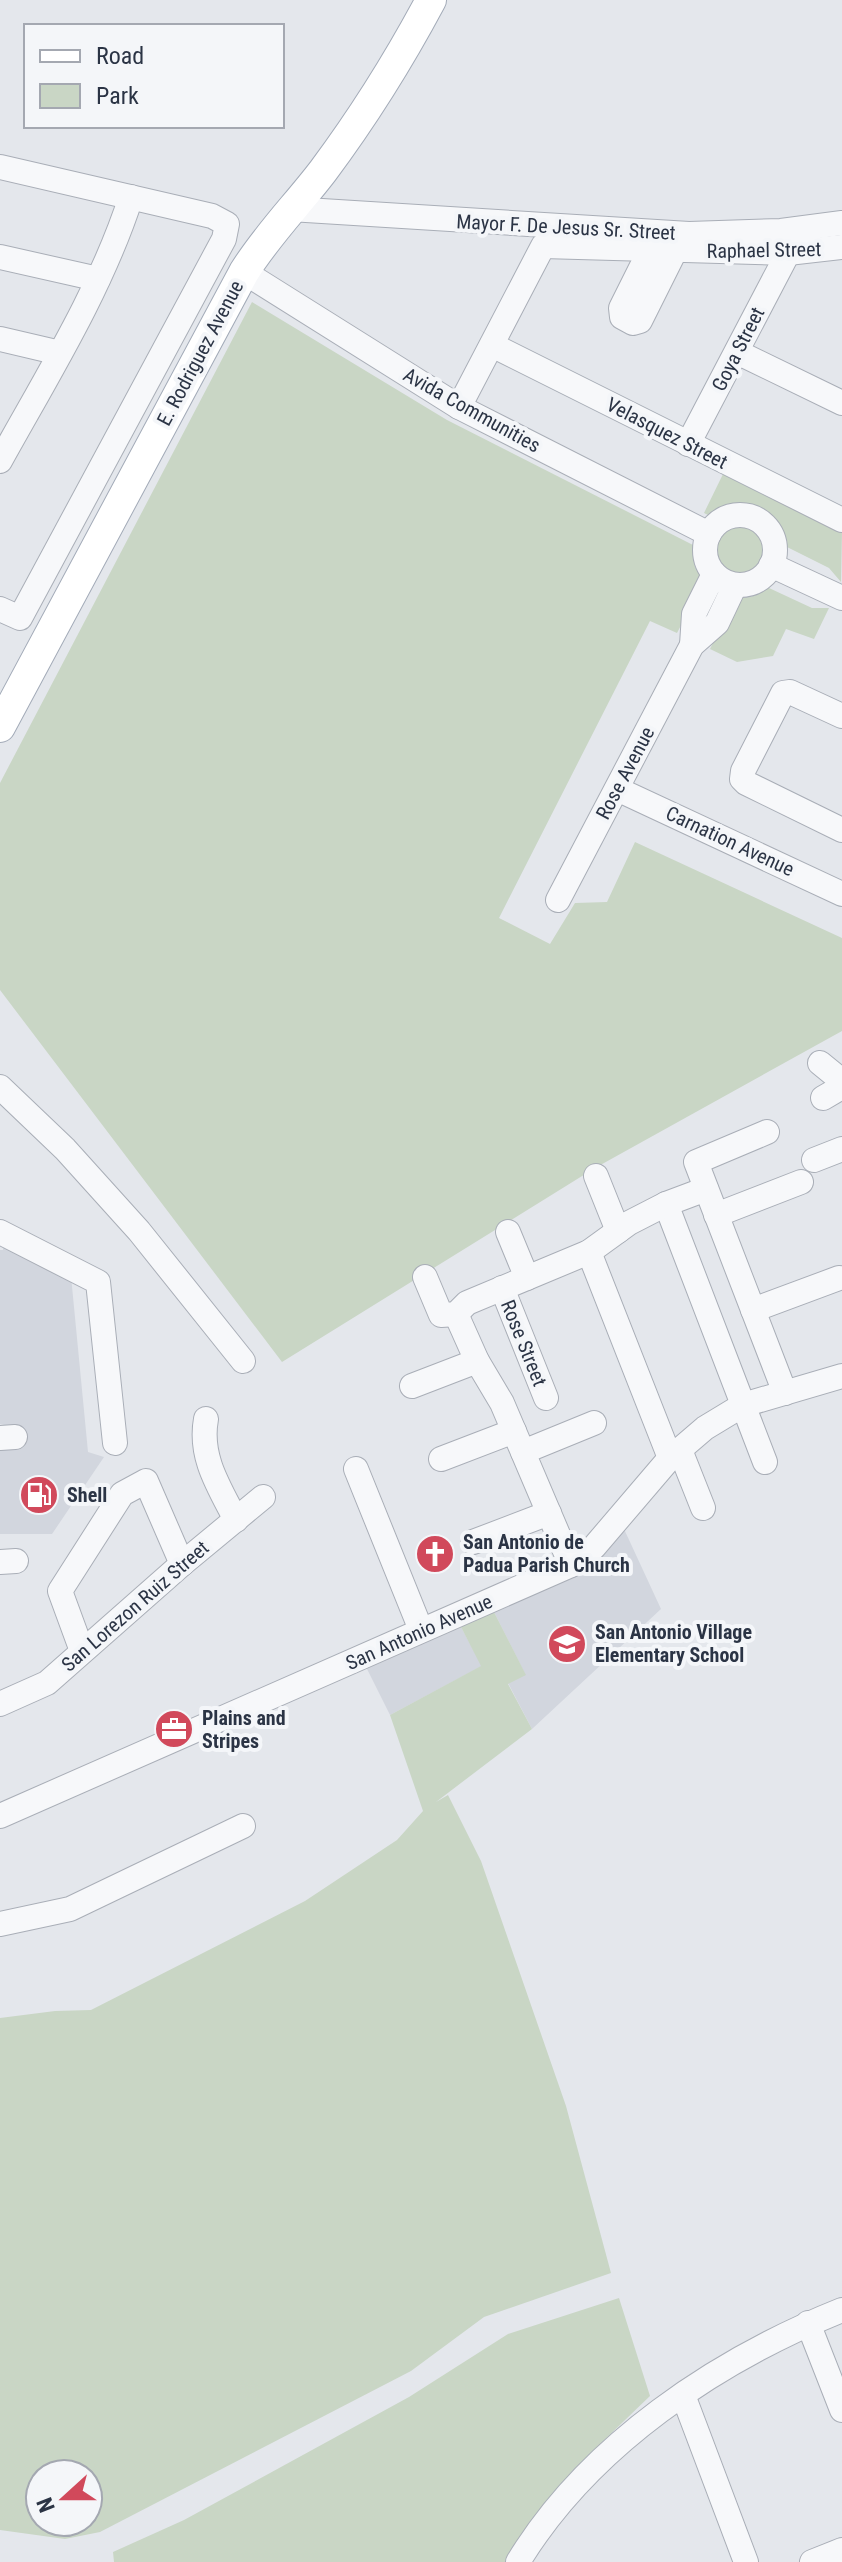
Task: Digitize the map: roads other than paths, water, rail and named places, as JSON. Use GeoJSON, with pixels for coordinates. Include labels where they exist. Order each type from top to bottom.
{"type":"FeatureCollection","features":[{"type":"Feature","properties":{"kind":"main road","name":"E. Rodriguez Avenue"},"geometry":{"type":"LineString","coordinates":[[5,708],[244,272],[290,209],[321,175],[369,108],[431,0]]}},
{"type":"Feature","properties":{"kind":"street"},"geometry":{"type":"LineString","coordinates":[[0,167],[212,216],[227,224],[224,239],[20,618],[0,609]]}},
{"type":"Feature","properties":{"kind":"street"},"geometry":{"type":"LineString","coordinates":[[0,461],[98,279],[121,230],[131,197]]}},
{"type":"Feature","properties":{"kind":"street","name":"Mayor F. De Jesus Sr. Street"},"geometry":{"type":"LineString","coordinates":[[290,209],[689,234],[781,231],[842,223]]}},
{"type":"Feature","properties":{"kind":"street","name":"Raphael Street"},"geometry":{"type":"LineString","coordinates":[[492,345],[543,246],[788,253],[842,247]]}},
{"type":"Feature","properties":{"kind":"street"},"geometry":{"type":"LineString","coordinates":[[650,250],[621,308],[622,317],[633,323],[640,321],[675,251]]}},
{"type":"Feature","properties":{"kind":"street","name":"Goya Street"},"geometry":{"type":"LineString","coordinates":[[688,444],[788,253]]}},
{"type":"Feature","properties":{"kind":"street"},"geometry":{"type":"LineString","coordinates":[[0,257],[98,279]]}},
{"type":"Feature","properties":{"kind":"street","name":"Avida Communities"},"geometry":{"type":"LineString","coordinates":[[244,272],[459,407],[709,534]]}},
{"type":"Feature","properties":{"kind":"street"},"geometry":{"type":"LineString","coordinates":[[0,339],[60,353]]}},
{"type":"Feature","properties":{"kind":"street"},"geometry":{"type":"LineString","coordinates":[[459,407],[492,345]]}},
{"type":"Feature","properties":{"kind":"street","name":"Velasquez Street"},"geometry":{"type":"LineString","coordinates":[[492,345],[842,520]]}},
{"type":"Feature","properties":{"kind":"street"},"geometry":{"type":"LineString","coordinates":[[737,352],[842,403]]}},
{"type":"Feature","properties":{"kind":"street"},"geometry":{"type":"LineString","coordinates":[[734,516],[755,519],[763,525],[774,543],[771,565],[756,581],[725,579],[705,555],[709,534],[715,525],[734,516]]}},
{"type":"Feature","properties":{"kind":"street"},"geometry":{"type":"LineString","coordinates":[[771,565],[842,598]]}},
{"type":"Feature","properties":{"kind":"street","name":"Rose Avenue"},"geometry":{"type":"LineString","coordinates":[[558,900],[692,645],[717,623],[725,579]]}},
{"type":"Feature","properties":{"kind":"street"},"geometry":{"type":"LineString","coordinates":[[842,716],[790,692],[783,693],[743,771],[742,779],[842,830]]}},
{"type":"Feature","properties":{"kind":"street","name":"Carnation Avenue"},"geometry":{"type":"LineString","coordinates":[[617,789],[842,894]]}},
{"type":"Feature","properties":{"kind":"street"},"geometry":{"type":"LineString","coordinates":[[820,1063],[836,1088]]}},
{"type":"Feature","properties":{"kind":"street"},"geometry":{"type":"LineString","coordinates":[[0,1087],[65,1149],[139,1231],[243,1361]]}},
{"type":"Feature","properties":{"kind":"street"},"geometry":{"type":"LineString","coordinates":[[767,1132],[696,1162],[785,1393]]}},
{"type":"Feature","properties":{"kind":"street"},"geometry":{"type":"LineString","coordinates":[[814,1160],[842,1149]]}},
{"type":"Feature","properties":{"kind":"street"},"geometry":{"type":"LineString","coordinates":[[596,1176],[618,1231]]}},
{"type":"Feature","properties":{"kind":"street"},"geometry":{"type":"LineString","coordinates":[[716,1215],[801,1182]]}},
{"type":"Feature","properties":{"kind":"street"},"geometry":{"type":"LineString","coordinates":[[425,1277],[441,1315],[456,1314],[467,1303],[589,1252],[618,1231],[666,1204],[706,1189]]}},
{"type":"Feature","properties":{"kind":"street"},"geometry":{"type":"LineString","coordinates":[[666,1204],[765,1462]]}},
{"type":"Feature","properties":{"kind":"street"},"geometry":{"type":"LineString","coordinates":[[0,1232],[98,1282],[115,1443]]}},
{"type":"Feature","properties":{"kind":"street"},"geometry":{"type":"LineString","coordinates":[[508,1232],[527,1278]]}},
{"type":"Feature","properties":{"kind":"street"},"geometry":{"type":"LineString","coordinates":[[589,1252],[675,1454],[703,1508]]}},
{"type":"Feature","properties":{"kind":"street"},"geometry":{"type":"LineString","coordinates":[[753,1310],[839,1278]]}},
{"type":"Feature","properties":{"kind":"street","name":"Rose Street"},"geometry":{"type":"LineString","coordinates":[[502,1288],[546,1398]]}},
{"type":"Feature","properties":{"kind":"street"},"geometry":{"type":"LineString","coordinates":[[456,1314],[477,1361],[502,1403],[571,1565]]}},
{"type":"Feature","properties":{"kind":"street"},"geometry":{"type":"LineString","coordinates":[[412,1386],[477,1361]]}},
{"type":"Feature","properties":{"kind":"street","name":"San Antonio Avenue"},"geometry":{"type":"LineString","coordinates":[[0,1816],[571,1565],[594,1547],[675,1454],[705,1428],[743,1405],[842,1376]]}},
{"type":"Feature","properties":{"kind":"street"},"geometry":{"type":"LineString","coordinates":[[206,1419],[204,1448],[212,1473],[236,1520]]}},
{"type":"Feature","properties":{"kind":"street"},"geometry":{"type":"LineString","coordinates":[[441,1459],[594,1423]]}},
{"type":"Feature","properties":{"kind":"street"},"geometry":{"type":"LineString","coordinates":[[356,1469],[421,1630]]}},
{"type":"Feature","properties":{"kind":"street"},"geometry":{"type":"LineString","coordinates":[[82,1651],[60,1591],[122,1494],[146,1481],[182,1564]]}},
{"type":"Feature","properties":{"kind":"street","name":"San Lorezon Ruiz Street"},"geometry":{"type":"LineString","coordinates":[[0,1704],[47,1683],[263,1497]]}},
{"type":"Feature","properties":{"kind":"street"},"geometry":{"type":"LineString","coordinates":[[473,1542],[549,1513]]}},
{"type":"Feature","properties":{"kind":"street"},"geometry":{"type":"LineString","coordinates":[[0,1924],[70,1909],[243,1826]]}},
{"type":"Feature","properties":{"kind":"street"},"geometry":{"type":"LineString","coordinates":[[518,2562],[538,2529],[576,2485],[644,2424],[739,2357],[842,2310]]}},
{"type":"Feature","properties":{"kind":"street"},"geometry":{"type":"LineString","coordinates":[[808,2323],[842,2410]]}},
{"type":"Feature","properties":{"kind":"street"},"geometry":{"type":"LineString","coordinates":[[683,2395],[746,2562]]}},
{"type":"Feature","properties":{"kind":"street"},"geometry":{"type":"LineString","coordinates":[[812,2562],[842,2550]]}},
{"type":"Feature","properties":{"kind":"place","name":"Shell"},"geometry":{"type":"Point","coordinates":[39,1495]}},
{"type":"Feature","properties":{"kind":"place","name":"San Antonio de Padua Parish Church"},"geometry":{"type":"Point","coordinates":[435,1554]}},
{"type":"Feature","properties":{"kind":"place","name":"San Antonio Village Elementary School"},"geometry":{"type":"Point","coordinates":[567,1644]}},
{"type":"Feature","properties":{"kind":"place","name":"Plains and Stripes"},"geometry":{"type":"Point","coordinates":[174,1729]}}]}
